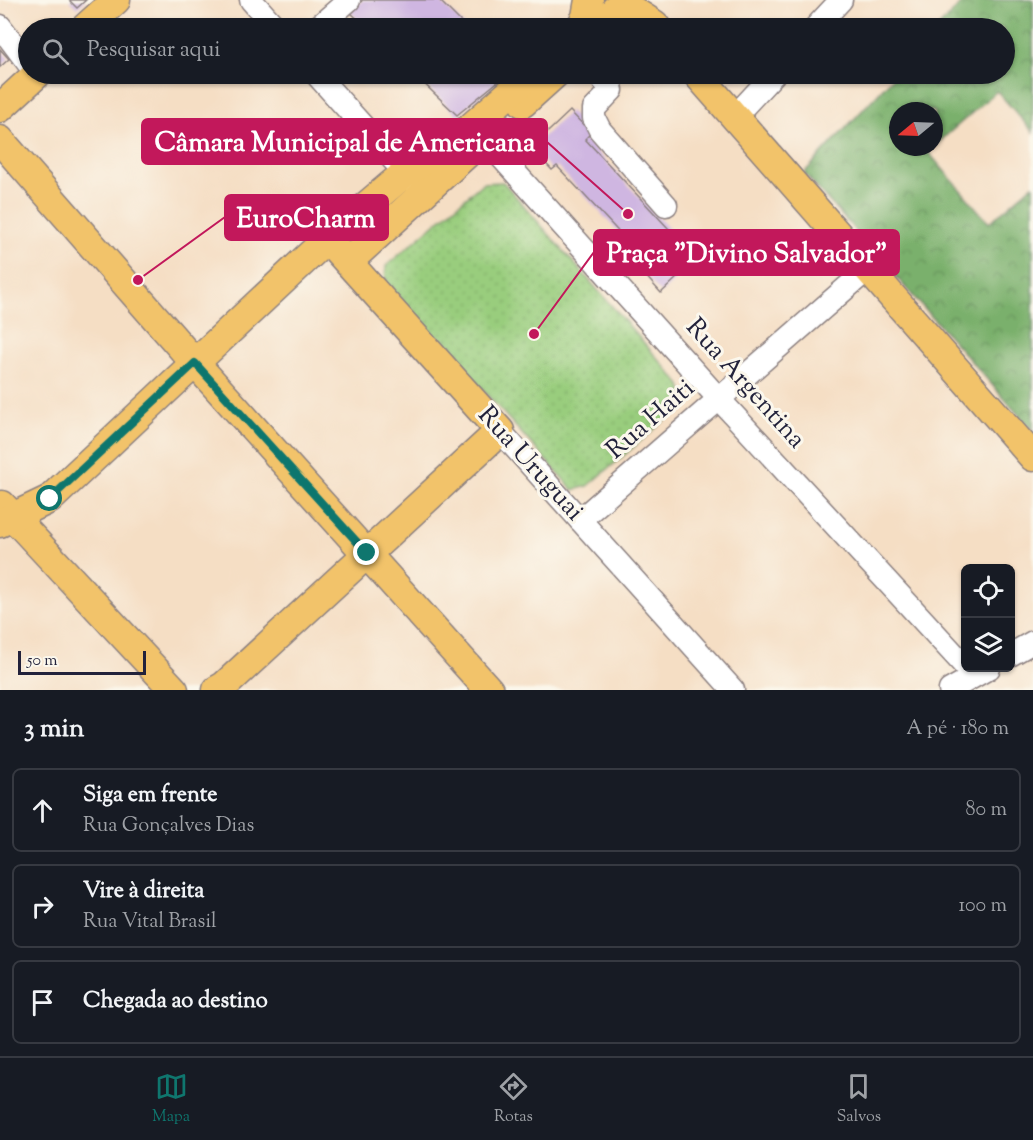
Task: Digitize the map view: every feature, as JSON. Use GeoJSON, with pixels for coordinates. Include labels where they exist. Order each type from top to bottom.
{"type":"FeatureCollection","features":[{"type":"Feature","properties":{"kind":"main road"},"geometry":{"type":"LineString","coordinates":[[96,18],[116,0]]}},
{"type":"Feature","properties":{"kind":"main road"},"geometry":{"type":"LineString","coordinates":[[585,18],[589,0]]}},
{"type":"Feature","properties":{"kind":"main road"},"geometry":{"type":"LineString","coordinates":[[617,18],[634,9]]}},
{"type":"Feature","properties":{"kind":"main road"},"geometry":{"type":"LineString","coordinates":[[0,108],[26,84]]}},
{"type":"Feature","properties":{"kind":"main road"},"geometry":{"type":"LineString","coordinates":[[174,690],[4,514],[50,499],[327,239],[405,173],[454,142],[520,84]]}},
{"type":"Feature","properties":{"kind":"main road"},"geometry":{"type":"LineString","coordinates":[[348,262],[544,84]]}},
{"type":"Feature","properties":{"kind":"main road"},"geometry":{"type":"LineString","coordinates":[[706,84],[1033,457]]}},
{"type":"Feature","properties":{"kind":"main road"},"geometry":{"type":"LineString","coordinates":[[0,140],[195,363],[489,690]]}},
{"type":"Feature","properties":{"kind":"main road","name":"Rua Uruguai"},"geometry":{"type":"LineString","coordinates":[[327,239],[500,431]]}},
{"type":"Feature","properties":{"kind":"main road"},"geometry":{"type":"LineString","coordinates":[[217,690],[500,431]]}},
{"type":"Feature","properties":{"kind":"street"},"geometry":{"type":"LineString","coordinates":[[250,0],[267,18]]}},
{"type":"Feature","properties":{"kind":"street"},"geometry":{"type":"LineString","coordinates":[[328,18],[349,0]]}},
{"type":"Feature","properties":{"kind":"street"},"geometry":{"type":"LineString","coordinates":[[824,18],[841,0]]}},
{"type":"Feature","properties":{"kind":"street"},"geometry":{"type":"LineString","coordinates":[[0,26],[18,50]]}},
{"type":"Feature","properties":{"kind":"street"},"geometry":{"type":"LineString","coordinates":[[325,84],[424,194]]}},
{"type":"Feature","properties":{"kind":"street"},"geometry":{"type":"LineString","coordinates":[[607,84],[612,90],[594,109],[594,118],[600,130],[666,205]]}},
{"type":"Feature","properties":{"kind":"street"},"geometry":{"type":"LineString","coordinates":[[735,116],[765,84]]}},
{"type":"Feature","properties":{"kind":"street","name":"Rua Argentina"},"geometry":{"type":"LineString","coordinates":[[484,138],[719,399],[976,674]]}},
{"type":"Feature","properties":{"kind":"street","name":"Rua Haiti"},"geometry":{"type":"LineString","coordinates":[[580,520],[868,269]]}},
{"type":"Feature","properties":{"kind":"street","name":"Rua Uruguai"},"geometry":{"type":"LineString","coordinates":[[500,431],[733,690]]}},
{"type":"Feature","properties":{"kind":"street"},"geometry":{"type":"LineString","coordinates":[[1015,653],[1033,642]]}},
{"type":"Feature","properties":{"kind":"street"},"geometry":{"type":"LineString","coordinates":[[950,690],[976,674]]}},
{"type":"Feature","properties":{"kind":"green space"},"geometry":{"type":"Polygon","coordinates":[[[964,0],[1033,0],[1033,132],[997,91],[943,138],[943,102],[889,102],[889,156],[931,156],[989,223],[1033,185],[1033,431],[804,173],[887,84],[1015,84],[1015,18],[947,18],[964,0]]]}},
{"type":"Feature","properties":{"kind":"green space"},"geometry":{"type":"Polygon","coordinates":[[[503,182],[681,385],[686,402],[588,486],[573,490],[385,282],[386,266],[483,183],[503,182]]]}},
{"type":"Feature","properties":{"kind":"building"},"geometry":{"type":"Polygon","coordinates":[[[69,0],[86,0],[77,8],[69,0]]]}},
{"type":"Feature","properties":{"kind":"building"},"geometry":{"type":"Polygon","coordinates":[[[363,0],[439,0],[457,18],[356,18],[349,11],[363,0]]]}},
{"type":"Feature","properties":{"kind":"building"},"geometry":{"type":"Polygon","coordinates":[[[0,49],[9,59],[0,67],[0,49]]]}},
{"type":"Feature","properties":{"kind":"building"},"geometry":{"type":"Polygon","coordinates":[[[424,84],[495,84],[457,115],[424,84]]]}},
{"type":"Feature","properties":{"kind":"building"},"geometry":{"type":"Polygon","coordinates":[[[570,111],[591,133],[585,139],[697,259],[661,293],[636,265],[643,258],[557,166],[552,170],[531,148],[570,111]]]}},
{"type":"Feature","properties":{"kind":"place","name":"Câmara Municipal de Americana"},"geometry":{"type":"Point","coordinates":[628,214]}},
{"type":"Feature","properties":{"kind":"place","name":"EuroCharm"},"geometry":{"type":"Point","coordinates":[138,280]}},
{"type":"Feature","properties":{"kind":"place","name":"Praça \"Divino Salvador\""},"geometry":{"type":"Point","coordinates":[534,334]}},
{"type":"Feature","properties":{"kind":"route"},"geometry":{"type":"LineString","coordinates":[[50,499],[195,363],[367,553]]}}]}
